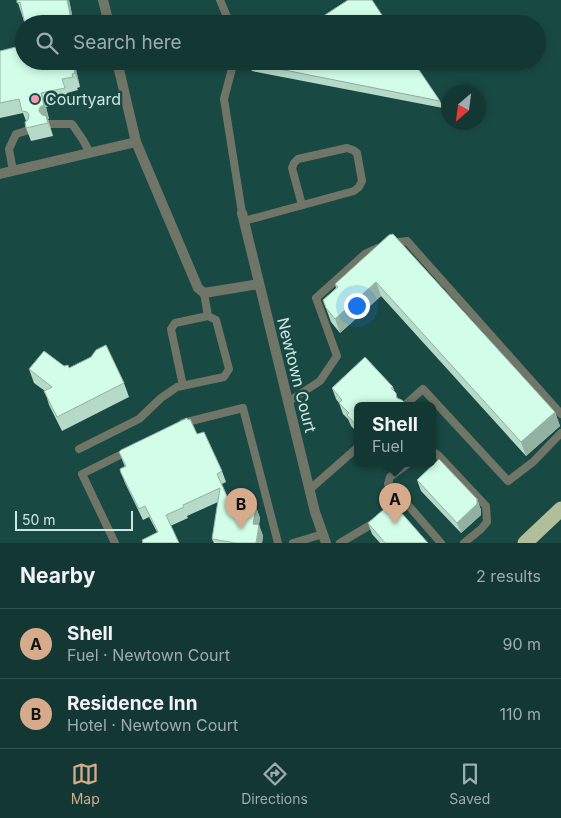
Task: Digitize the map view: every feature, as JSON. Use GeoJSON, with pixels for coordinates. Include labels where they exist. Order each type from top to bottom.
{"type":"FeatureCollection","features":[{"type":"Feature","properties":{"kind":"highway"},"geometry":{"type":"LineString","coordinates":[[525,543],[561,509]]}},
{"type":"Feature","properties":{"kind":"street"},"geometry":{"type":"LineString","coordinates":[[103,0],[107,15]]}},
{"type":"Feature","properties":{"kind":"street"},"geometry":{"type":"LineString","coordinates":[[119,70],[136,142],[198,288],[204,293],[259,284]]}},
{"type":"Feature","properties":{"kind":"street"},"geometry":{"type":"LineString","coordinates":[[0,174],[136,142]]}},
{"type":"Feature","properties":{"kind":"street","name":"Newtown Court"},"geometry":{"type":"LineString","coordinates":[[243,217],[309,490],[324,538]]}},
{"type":"Feature","properties":{"kind":"lane"},"geometry":{"type":"LineString","coordinates":[[220,0],[226,15]]}},
{"type":"Feature","properties":{"kind":"lane"},"geometry":{"type":"LineString","coordinates":[[232,70],[224,99],[243,217],[302,205],[354,190],[362,181],[356,153],[347,148],[298,159],[292,168],[302,205]]}},
{"type":"Feature","properties":{"kind":"lane"},"geometry":{"type":"LineString","coordinates":[[50,124],[72,124],[90,153]]}},
{"type":"Feature","properties":{"kind":"lane"},"geometry":{"type":"LineString","coordinates":[[13,171],[9,149],[16,134],[29,130]]}},
{"type":"Feature","properties":{"kind":"lane"},"geometry":{"type":"LineString","coordinates":[[288,402],[320,381],[337,356],[316,298],[365,254],[394,242],[407,241],[561,414]]}},
{"type":"Feature","properties":{"kind":"lane"},"geometry":{"type":"LineString","coordinates":[[204,293],[208,316]]}},
{"type":"Feature","properties":{"kind":"lane"},"geometry":{"type":"LineString","coordinates":[[79,449],[139,419],[161,398],[177,387],[183,386],[224,378],[229,369],[216,320],[208,316],[175,323],[171,329],[183,386]]}},
{"type":"Feature","properties":{"kind":"lane"},"geometry":{"type":"LineString","coordinates":[[409,402],[423,390],[434,402]]}},
{"type":"Feature","properties":{"kind":"lane"},"geometry":{"type":"LineString","coordinates":[[436,404],[508,481],[533,462],[561,433]]}},
{"type":"Feature","properties":{"kind":"lane"},"geometry":{"type":"LineString","coordinates":[[177,426],[186,421],[244,408],[278,543]]}},
{"type":"Feature","properties":{"kind":"lane"},"geometry":{"type":"LineString","coordinates":[[115,543],[82,474],[134,448]]}},
{"type":"Feature","properties":{"kind":"lane"},"geometry":{"type":"LineString","coordinates":[[309,490],[354,451]]}},
{"type":"Feature","properties":{"kind":"lane"},"geometry":{"type":"LineString","coordinates":[[436,453],[486,506],[487,522],[464,543]]}},
{"type":"Feature","properties":{"kind":"lane"},"geometry":{"type":"LineString","coordinates":[[404,467],[390,477],[388,484],[441,543]]}},
{"type":"Feature","properties":{"kind":"lane"},"geometry":{"type":"LineString","coordinates":[[340,543],[373,524],[400,497]]}},
{"type":"Feature","properties":{"kind":"lane"},"geometry":{"type":"LineString","coordinates":[[293,543],[324,538]]}},
{"type":"Feature","properties":{"kind":"building"},"geometry":{"type":"Polygon","coordinates":[[[17,0],[67,0],[70,15],[23,15],[20,2],[17,3],[17,0]]]}},
{"type":"Feature","properties":{"kind":"building"},"geometry":{"type":"Polygon","coordinates":[[[348,0],[372,0],[382,15],[325,15],[348,0]]]}},
{"type":"Feature","properties":{"kind":"building"},"geometry":{"type":"Polygon","coordinates":[[[15,47],[15,70],[74,70],[75,73],[72,74],[73,77],[62,79],[65,88],[41,93],[44,105],[40,107],[39,111],[42,115],[46,116],[48,123],[26,128],[25,122],[28,120],[29,115],[27,112],[22,111],[19,99],[0,103],[0,51],[15,47]]]}},
{"type":"Feature","properties":{"kind":"building"},"geometry":{"type":"Polygon","coordinates":[[[284,70],[419,70],[440,101],[284,70]]]}},
{"type":"Feature","properties":{"kind":"building"},"geometry":{"type":"Polygon","coordinates":[[[393,234],[555,412],[521,442],[376,282],[335,319],[326,308],[323,300],[338,287],[335,284],[389,235],[393,234]]]}},
{"type":"Feature","properties":{"kind":"building"},"geometry":{"type":"Polygon","coordinates":[[[106,345],[124,383],[57,417],[44,391],[52,387],[29,369],[44,351],[64,366],[68,365],[69,368],[91,357],[96,350],[106,345]]]}},
{"type":"Feature","properties":{"kind":"building"},"geometry":{"type":"Polygon","coordinates":[[[365,357],[393,387],[391,388],[396,393],[397,398],[404,402],[354,402],[354,423],[347,415],[349,413],[339,403],[342,400],[332,388],[365,357]]]}},
{"type":"Feature","properties":{"kind":"building"},"geometry":{"type":"Polygon","coordinates":[[[187,418],[188,420],[190,419],[197,434],[204,432],[222,471],[217,474],[230,503],[256,507],[253,524],[259,525],[256,543],[236,543],[212,539],[220,488],[166,515],[179,543],[142,543],[142,540],[158,532],[145,506],[139,509],[121,473],[120,469],[126,466],[119,452],[187,418]]]}},
{"type":"Feature","properties":{"kind":"building"},"geometry":{"type":"Polygon","coordinates":[[[439,459],[477,499],[477,504],[457,523],[417,480],[431,467],[436,467],[436,462],[439,459]]]}},
{"type":"Feature","properties":{"kind":"building"},"geometry":{"type":"Polygon","coordinates":[[[392,502],[428,543],[385,543],[368,523],[392,502]]]}},
{"type":"Feature","properties":{"kind":"place","name":"Courtyard"},"geometry":{"type":"Point","coordinates":[35,99]}},
{"type":"Feature","properties":{"kind":"place","name":"Shell"},"geometry":{"type":"Point","coordinates":[395,524]}},
{"type":"Feature","properties":{"kind":"place","name":"Residence Inn"},"geometry":{"type":"Point","coordinates":[241,529]}}]}
